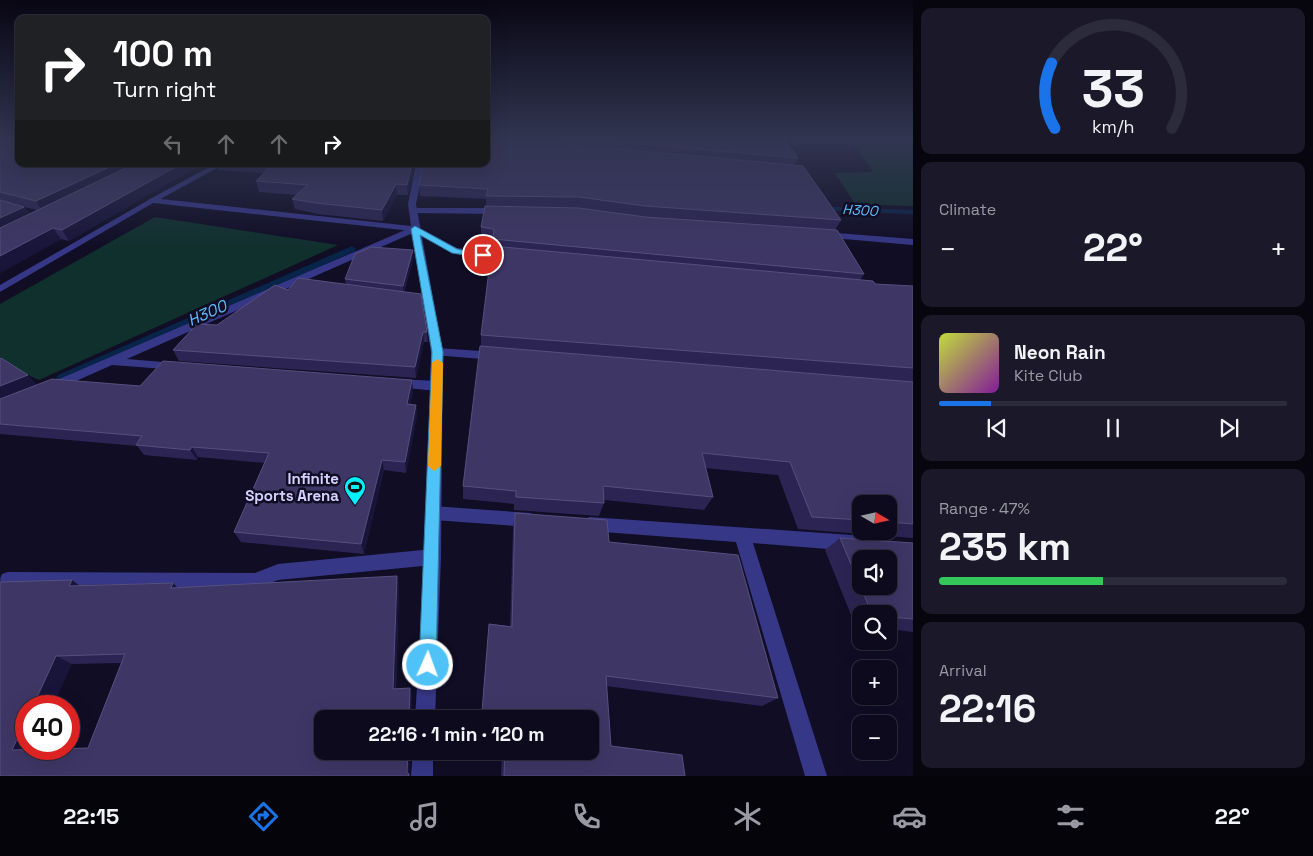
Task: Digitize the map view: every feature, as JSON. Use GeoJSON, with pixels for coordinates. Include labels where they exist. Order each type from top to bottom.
{"type":"FeatureCollection","features":[{"type":"Feature","properties":{"kind":"street"},"geometry":{"type":"LineString","coordinates":[[0,290],[152,200],[197,176]]}},
{"type":"Feature","properties":{"kind":"street"},"geometry":{"type":"LineString","coordinates":[[418,176],[413,210],[415,229],[424,299],[437,352],[432,557],[425,710]]}},
{"type":"Feature","properties":{"kind":"street"},"geometry":{"type":"LineString","coordinates":[[152,200],[415,229],[455,252],[522,259]]}},
{"type":"Feature","properties":{"kind":"street"},"geometry":{"type":"LineString","coordinates":[[413,210],[512,211]]}},
{"type":"Feature","properties":{"kind":"street"},"geometry":{"type":"LineString","coordinates":[[44,390],[114,362],[289,283],[415,229]]}},
{"type":"Feature","properties":{"kind":"street"},"geometry":{"type":"LineString","coordinates":[[816,235],[913,242]]}},
{"type":"Feature","properties":{"kind":"street"},"geometry":{"type":"LineString","coordinates":[[289,283],[317,286]]}},
{"type":"Feature","properties":{"kind":"street"},"geometry":{"type":"LineString","coordinates":[[437,352],[507,357]]}},
{"type":"Feature","properties":{"kind":"street"},"geometry":{"type":"LineString","coordinates":[[114,362],[192,368]]}},
{"type":"Feature","properties":{"kind":"street"},"geometry":{"type":"LineString","coordinates":[[388,383],[437,386]]}},
{"type":"Feature","properties":{"kind":"street"},"geometry":{"type":"LineString","coordinates":[[433,513],[542,521]]}},
{"type":"Feature","properties":{"kind":"street"},"geometry":{"type":"LineString","coordinates":[[572,523],[866,544]]}},
{"type":"Feature","properties":{"kind":"street"},"geometry":{"type":"LineString","coordinates":[[742,535],[816,776]]}},
{"type":"Feature","properties":{"kind":"street"},"geometry":{"type":"LineString","coordinates":[[8,580],[255,581],[278,572],[432,557]]}},
{"type":"Feature","properties":{"kind":"street"},"geometry":{"type":"LineString","coordinates":[[422,776],[423,760]]}},
{"type":"Feature","properties":{"kind":"green space"},"geometry":{"type":"Polygon","coordinates":[[[837,176],[913,176],[913,206],[855,204],[837,176]]]}},
{"type":"Feature","properties":{"kind":"green space"},"geometry":{"type":"Polygon","coordinates":[[[155,217],[338,245],[39,380],[0,362],[0,304],[155,217]]]}},
{"type":"Feature","properties":{"kind":"building"},"geometry":{"type":"Polygon","coordinates":[[[0,176],[90,176],[36,201],[0,192],[0,176]]]}},
{"type":"Feature","properties":{"kind":"building"},"geometry":{"type":"Polygon","coordinates":[[[108,176],[159,176],[62,230],[53,228],[0,256],[0,228],[108,176]]]}},
{"type":"Feature","properties":{"kind":"building"},"geometry":{"type":"Polygon","coordinates":[[[261,176],[409,176],[407,185],[396,184],[382,210],[292,199],[308,185],[256,181],[261,176]]]}},
{"type":"Feature","properties":{"kind":"building"},"geometry":{"type":"Polygon","coordinates":[[[421,176],[810,176],[841,220],[645,206],[579,197],[486,196],[488,189],[419,185],[421,176]]]}},
{"type":"Feature","properties":{"kind":"building"},"geometry":{"type":"Polygon","coordinates":[[[0,200],[24,207],[0,218],[0,200]]]}},
{"type":"Feature","properties":{"kind":"building"},"geometry":{"type":"Polygon","coordinates":[[[485,206],[579,208],[645,217],[837,230],[864,274],[493,239],[494,229],[481,227],[485,206]]]}},
{"type":"Feature","properties":{"kind":"building"},"geometry":{"type":"Polygon","coordinates":[[[492,246],[873,281],[875,284],[913,286],[913,368],[481,335],[492,246]]]}},
{"type":"Feature","properties":{"kind":"building"},"geometry":{"type":"Polygon","coordinates":[[[371,247],[413,250],[403,286],[345,279],[355,254],[371,247]]]}},
{"type":"Feature","properties":{"kind":"building"},"geometry":{"type":"Polygon","coordinates":[[[298,278],[421,294],[427,332],[423,332],[415,367],[173,350],[197,324],[217,325],[275,285],[288,290],[298,278]]]}},
{"type":"Feature","properties":{"kind":"building"},"geometry":{"type":"Polygon","coordinates":[[[480,346],[913,382],[913,524],[898,523],[898,495],[852,495],[852,519],[812,517],[790,462],[702,453],[713,497],[603,486],[604,503],[516,497],[516,491],[463,486],[480,346]]]}},
{"type":"Feature","properties":{"kind":"building"},"geometry":{"type":"Polygon","coordinates":[[[1,358],[28,375],[0,386],[1,358]]]}},
{"type":"Feature","properties":{"kind":"building"},"geometry":{"type":"Polygon","coordinates":[[[163,361],[412,380],[407,404],[416,405],[405,462],[382,460],[361,544],[234,532],[269,453],[192,447],[190,450],[136,445],[142,436],[0,424],[0,399],[52,379],[140,386],[163,361]]]}},
{"type":"Feature","properties":{"kind":"building"},"geometry":{"type":"Polygon","coordinates":[[[515,513],[607,520],[609,542],[738,555],[778,698],[606,676],[611,746],[682,755],[685,776],[504,776],[505,760],[599,760],[599,710],[482,710],[489,624],[512,627],[515,513]]]}},
{"type":"Feature","properties":{"kind":"building"},"geometry":{"type":"Polygon","coordinates":[[[840,538],[913,543],[913,619],[897,618],[897,605],[868,605],[864,595],[897,595],[897,550],[852,550],[852,566],[840,538]]]}},
{"type":"Feature","properties":{"kind":"building"},"geometry":{"type":"Polygon","coordinates":[[[397,576],[393,689],[410,688],[409,710],[314,710],[314,760],[408,760],[407,772],[409,776],[0,776],[0,582],[72,580],[69,586],[173,583],[171,588],[397,576]]]}},
{"type":"Feature","properties":{"kind":"waterway","name":"H300"},"geometry":{"type":"LineString","coordinates":[[819,208],[913,212]]}},
{"type":"Feature","properties":{"kind":"waterway","name":"H300"},"geometry":{"type":"LineString","coordinates":[[62,378],[352,249]]}},
{"type":"Feature","properties":{"kind":"slow traffic"},"geometry":{"type":"LineString","coordinates":[[434,466],[437,363]]}},
{"type":"Feature","properties":{"kind":"place","name":"Infinite Sports Arena"},"geometry":{"type":"Point","coordinates":[355,506]}},
{"type":"Feature","properties":{"kind":"route"},"geometry":{"type":"LineString","coordinates":[[428,665],[437,352],[415,229],[455,252],[483,255]]}}]}
